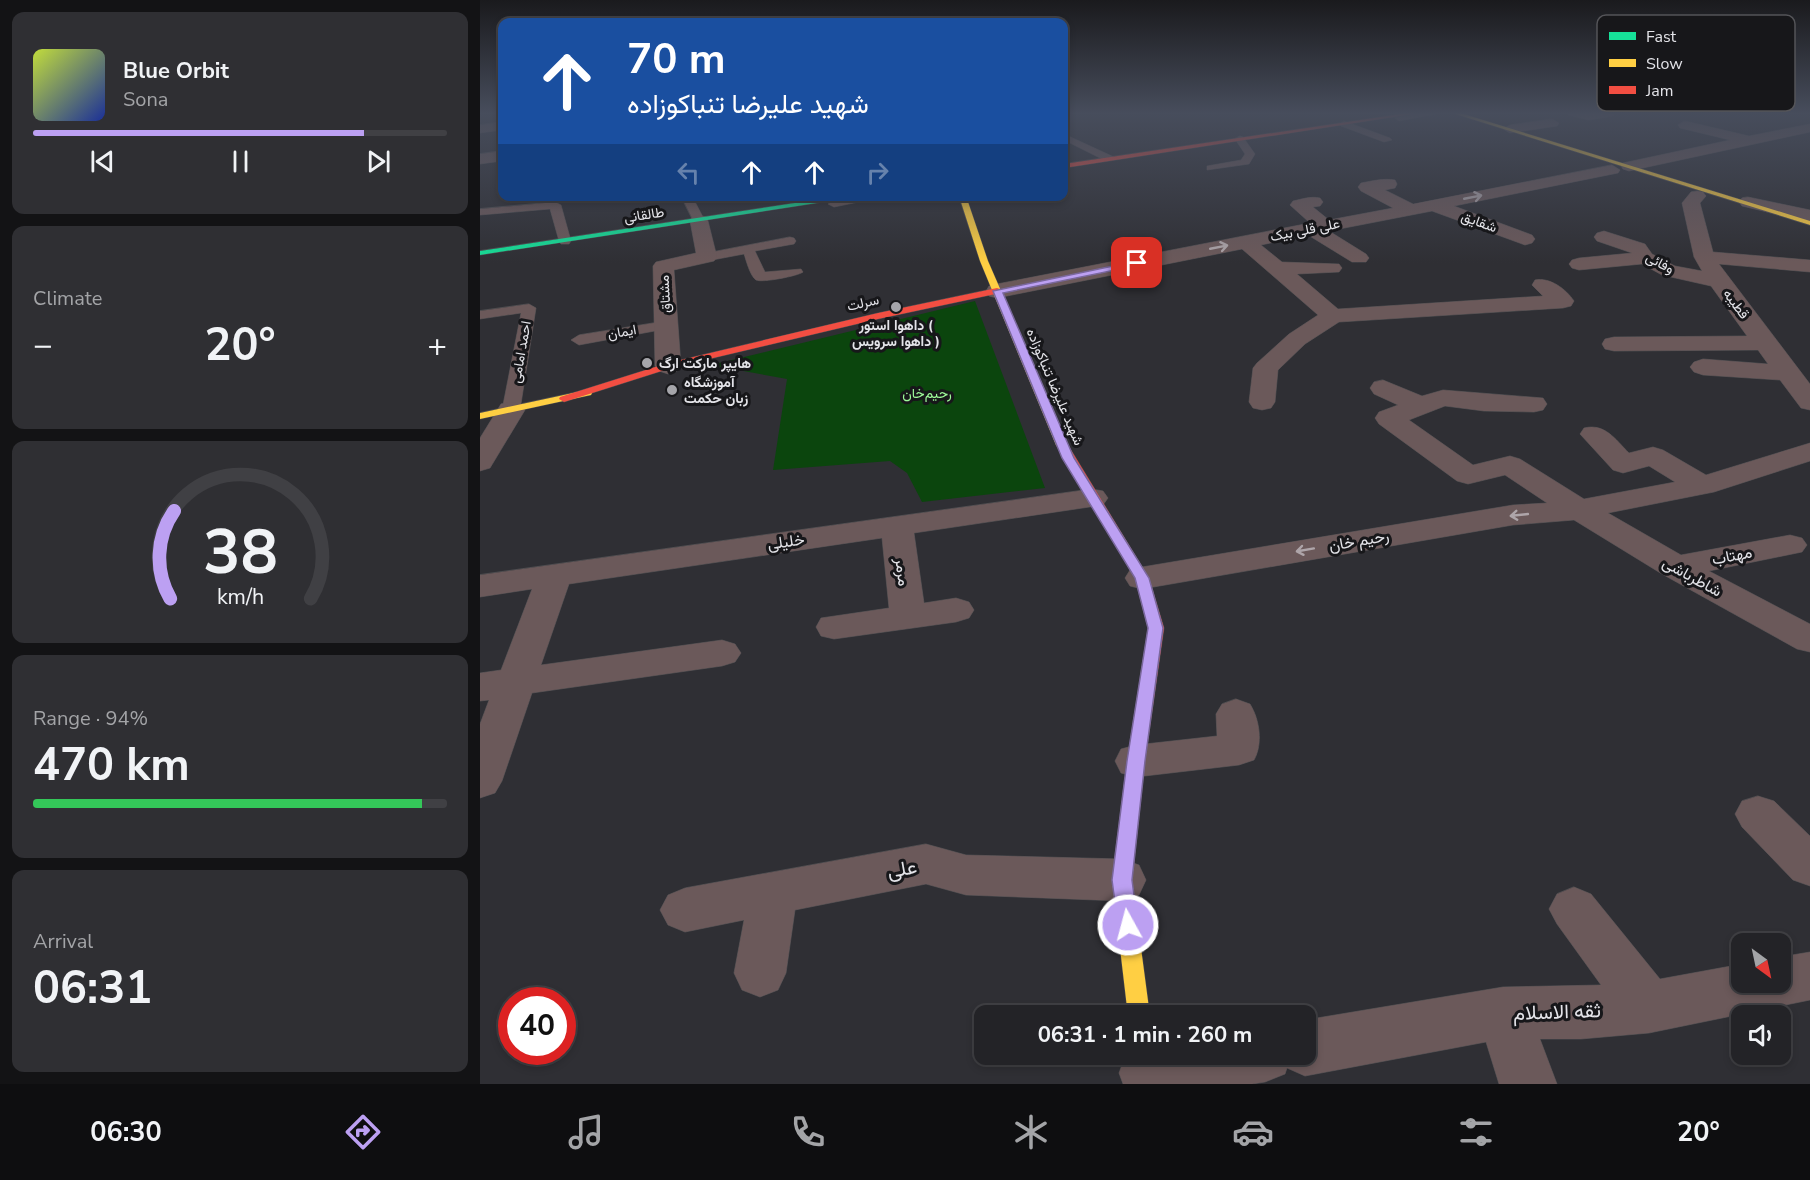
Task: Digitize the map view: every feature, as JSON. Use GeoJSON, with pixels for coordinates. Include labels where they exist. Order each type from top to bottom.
{"type":"FeatureCollection","features":[{"type":"Feature","properties":{"kind":"main road"},"geometry":{"type":"LineString","coordinates":[[1068,167],[1092,163]]}},
{"type":"Feature","properties":{"kind":"main road"},"geometry":{"type":"LineString","coordinates":[[1606,163],[1808,240]]}},
{"type":"Feature","properties":{"kind":"main road"},"geometry":{"type":"LineString","coordinates":[[1621,168],[1743,201]]}},
{"type":"Feature","properties":{"kind":"main road","name":"طالقانی"},"geometry":{"type":"LineString","coordinates":[[480,255],[699,222],[795,201]]}},
{"type":"Feature","properties":{"kind":"main road","name":"شهید علیرضا تنباکوزاده"},"geometry":{"type":"LineString","coordinates":[[964,201],[997,291],[1054,429],[1068,458],[1142,578],[1156,628],[1136,761],[1122,880],[1138,1005]]}},
{"type":"Feature","properties":{"kind":"main road","name":"سرلت"},"geometry":{"type":"LineString","coordinates":[[480,416],[564,399],[736,350],[997,291]]}},
{"type":"Feature","properties":{"kind":"street","name":"علی قلی بیک"},"geometry":{"type":"LineString","coordinates":[[997,291],[1648,163]]}},
{"type":"Feature","properties":{"kind":"street"},"geometry":{"type":"LineString","coordinates":[[1389,184],[1367,187],[1410,209]]}},
{"type":"Feature","properties":{"kind":"street","name":"قطیبه"},"geometry":{"type":"LineString","coordinates":[[1697,196],[1691,202],[1704,256],[1718,281],[1810,402]]}},
{"type":"Feature","properties":{"kind":"street"},"geometry":{"type":"LineString","coordinates":[[1743,201],[1808,240]]}},
{"type":"Feature","properties":{"kind":"street"},"geometry":{"type":"LineString","coordinates":[[1314,202],[1299,205],[1318,227],[1359,258]]}},
{"type":"Feature","properties":{"kind":"street","name":"شقایق"},"geometry":{"type":"LineString","coordinates":[[1433,205],[1518,237],[1476,243]]}},
{"type":"Feature","properties":{"kind":"street"},"geometry":{"type":"LineString","coordinates":[[699,222],[707,257]]}},
{"type":"Feature","properties":{"kind":"street"},"geometry":{"type":"LineString","coordinates":[[1459,233],[1492,227]]}},
{"type":"Feature","properties":{"kind":"street"},"geometry":{"type":"LineString","coordinates":[[1162,236],[1184,254]]}},
{"type":"Feature","properties":{"kind":"street","name":"وفائی"},"geometry":{"type":"LineString","coordinates":[[1604,237],[1638,248],[1645,258],[1669,271],[1718,281]]}},
{"type":"Feature","properties":{"kind":"street"},"geometry":{"type":"LineString","coordinates":[[1704,256],[1808,240]]}},
{"type":"Feature","properties":{"kind":"street"},"geometry":{"type":"LineString","coordinates":[[1246,242],[1333,316]]}},
{"type":"Feature","properties":{"kind":"street","name":"مشتاق"},"geometry":{"type":"LineString","coordinates":[[669,369],[663,266],[707,257]]}},
{"type":"Feature","properties":{"kind":"street"},"geometry":{"type":"LineString","coordinates":[[1579,264],[1645,258]]}},
{"type":"Feature","properties":{"kind":"street"},"geometry":{"type":"LineString","coordinates":[[1276,268],[1332,268]]}},
{"type":"Feature","properties":{"kind":"street"},"geometry":{"type":"LineString","coordinates":[[1262,402],[1266,368],[1298,339],[1333,316],[1563,301],[1543,285]]}},
{"type":"Feature","properties":{"kind":"street"},"geometry":{"type":"LineString","coordinates":[[1449,309],[1476,327],[1467,329]]}},
{"type":"Feature","properties":{"kind":"street"},"geometry":{"type":"LineString","coordinates":[[1614,344],[1766,343]]}},
{"type":"Feature","properties":{"kind":"street"},"geometry":{"type":"LineString","coordinates":[[1703,367],[1788,373]]}},
{"type":"Feature","properties":{"kind":"street"},"geometry":{"type":"LineString","coordinates":[[1383,388],[1421,406],[1443,398],[1484,403],[1534,404]]}},
{"type":"Feature","properties":{"kind":"street","name":"شاطرباشی"},"geometry":{"type":"LineString","coordinates":[[1421,406],[1389,418],[1468,474],[1510,465],[1577,510],[1674,567],[1810,640]]}},
{"type":"Feature","properties":{"kind":"street"},"geometry":{"type":"LineString","coordinates":[[480,462],[511,410]]}},
{"type":"Feature","properties":{"kind":"street"},"geometry":{"type":"LineString","coordinates":[[1594,434],[1623,464],[1653,456],[1702,486]]}},
{"type":"Feature","properties":{"kind":"street"},"geometry":{"type":"LineString","coordinates":[[1577,510],[1702,486],[1810,452]]}},
{"type":"Feature","properties":{"kind":"street","name":"خلیلی"},"geometry":{"type":"LineString","coordinates":[[480,586],[1092,498]]}},
{"type":"Feature","properties":{"kind":"street","name":"رحیم خان"},"geometry":{"type":"LineString","coordinates":[[1142,578],[1513,515],[1577,510]]}},
{"type":"Feature","properties":{"kind":"street","name":"مرمر"},"geometry":{"type":"LineString","coordinates":[[897,526],[908,618]]}},
{"type":"Feature","properties":{"kind":"street","name":"مهتاب"},"geometry":{"type":"LineString","coordinates":[[1674,567],[1790,545]]}},
{"type":"Feature","properties":{"kind":"street"},"geometry":{"type":"LineString","coordinates":[[480,780],[498,685],[554,576]]}},
{"type":"Feature","properties":{"kind":"street"},"geometry":{"type":"LineString","coordinates":[[834,627],[956,610]]}},
{"type":"Feature","properties":{"kind":"street"},"geometry":{"type":"LineString","coordinates":[[498,685],[722,653]]}},
{"type":"Feature","properties":{"kind":"street"},"geometry":{"type":"LineString","coordinates":[[1136,761],[1239,749],[1236,714]]}},
{"type":"Feature","properties":{"kind":"street"},"geometry":{"type":"LineString","coordinates":[[1758,814],[1810,867]]}},
{"type":"Feature","properties":{"kind":"street","name":"علی"},"geometry":{"type":"LineString","coordinates":[[684,910],[926,864],[966,875],[1122,880]]}},
{"type":"Feature","properties":{"kind":"street"},"geometry":{"type":"LineString","coordinates":[[760,973],[773,892]]}},
{"type":"Feature","properties":{"kind":"street"},"geometry":{"type":"LineString","coordinates":[[1574,909],[1649,1007]]}},
{"type":"Feature","properties":{"kind":"street","name":"ثقه الاسلام"},"geometry":{"type":"LineString","coordinates":[[1316,1046],[1503,1013],[1581,1013],[1649,1007],[1810,976]]}},
{"type":"Feature","properties":{"kind":"street"},"geometry":{"type":"LineString","coordinates":[[1503,1013],[1528,1084]]}},
{"type":"Feature","properties":{"kind":"street"},"geometry":{"type":"LineString","coordinates":[[1145,1070],[1182,1065]]}},
{"type":"Feature","properties":{"kind":"lane"},"geometry":{"type":"LineString","coordinates":[[1068,167],[1099,163]]}},
{"type":"Feature","properties":{"kind":"lane"},"geometry":{"type":"LineString","coordinates":[[1211,168],[1242,163]]}},
{"type":"Feature","properties":{"kind":"lane"},"geometry":{"type":"LineString","coordinates":[[689,201],[699,222]]}},
{"type":"Feature","properties":{"kind":"lane","name":"طالقانی"},"geometry":{"type":"LineString","coordinates":[[480,255],[848,201]]}},
{"type":"Feature","properties":{"kind":"lane"},"geometry":{"type":"LineString","coordinates":[[480,213],[555,205],[565,241]]}},
{"type":"Feature","properties":{"kind":"lane"},"geometry":{"type":"LineString","coordinates":[[707,257],[790,241]]}},
{"type":"Feature","properties":{"kind":"lane"},"geometry":{"type":"LineString","coordinates":[[748,249],[760,277],[796,272]]}},
{"type":"Feature","properties":{"kind":"lane","name":"احمد امامی"},"geometry":{"type":"LineString","coordinates":[[480,315],[528,308],[511,410]]}},
{"type":"Feature","properties":{"kind":"lane","name":"ایمان"},"geometry":{"type":"LineString","coordinates":[[579,340],[666,325]]}},
{"type":"Feature","properties":{"kind":"green space","name":"رحیم‌خان"},"geometry":{"type":"Polygon","coordinates":[[[975,301],[1045,488],[922,502],[907,473],[890,461],[773,470],[787,379],[711,365],[975,301]]]}},
{"type":"Feature","properties":{"kind":"traffic: fast"},"geometry":{"type":"LineString","coordinates":[[480,253],[826,201]]}},
{"type":"Feature","properties":{"kind":"traffic: slow"},"geometry":{"type":"LineString","coordinates":[[1615,163],[1810,223]]}},
{"type":"Feature","properties":{"kind":"traffic: slow"},"geometry":{"type":"LineString","coordinates":[[964,201],[984,261],[1062,445]]}},
{"type":"Feature","properties":{"kind":"traffic: slow"},"geometry":{"type":"LineString","coordinates":[[480,416],[587,393]]}},
{"type":"Feature","properties":{"kind":"traffic: slow"},"geometry":{"type":"LineString","coordinates":[[1124,863],[1122,880],[1138,1005]]}},
{"type":"Feature","properties":{"kind":"traffic: jam"},"geometry":{"type":"LineString","coordinates":[[1068,165],[1087,163]]}},
{"type":"Feature","properties":{"kind":"traffic: jam"},"geometry":{"type":"LineString","coordinates":[[564,399],[668,366],[878,316],[997,291]]}},
{"type":"Feature","properties":{"kind":"traffic: jam"},"geometry":{"type":"LineString","coordinates":[[1062,445],[1142,578],[1156,628],[1136,761],[1124,863]]}},
{"type":"Feature","properties":{"kind":"place","name":"داهوا استور ( داهوا سرویس )"},"geometry":{"type":"Point","coordinates":[896,307]}},
{"type":"Feature","properties":{"kind":"place","name":"هایپر مارکت ارگ"},"geometry":{"type":"Point","coordinates":[647,363]}},
{"type":"Feature","properties":{"kind":"place","name":"آموزشگاه زبان حکمت"},"geometry":{"type":"Point","coordinates":[672,390]}},
{"type":"Feature","properties":{"kind":"route"},"geometry":{"type":"LineString","coordinates":[[1128,925],[1122,880],[1136,761],[1156,628],[1142,578],[1068,458],[997,291],[1137,263]]}}]}
